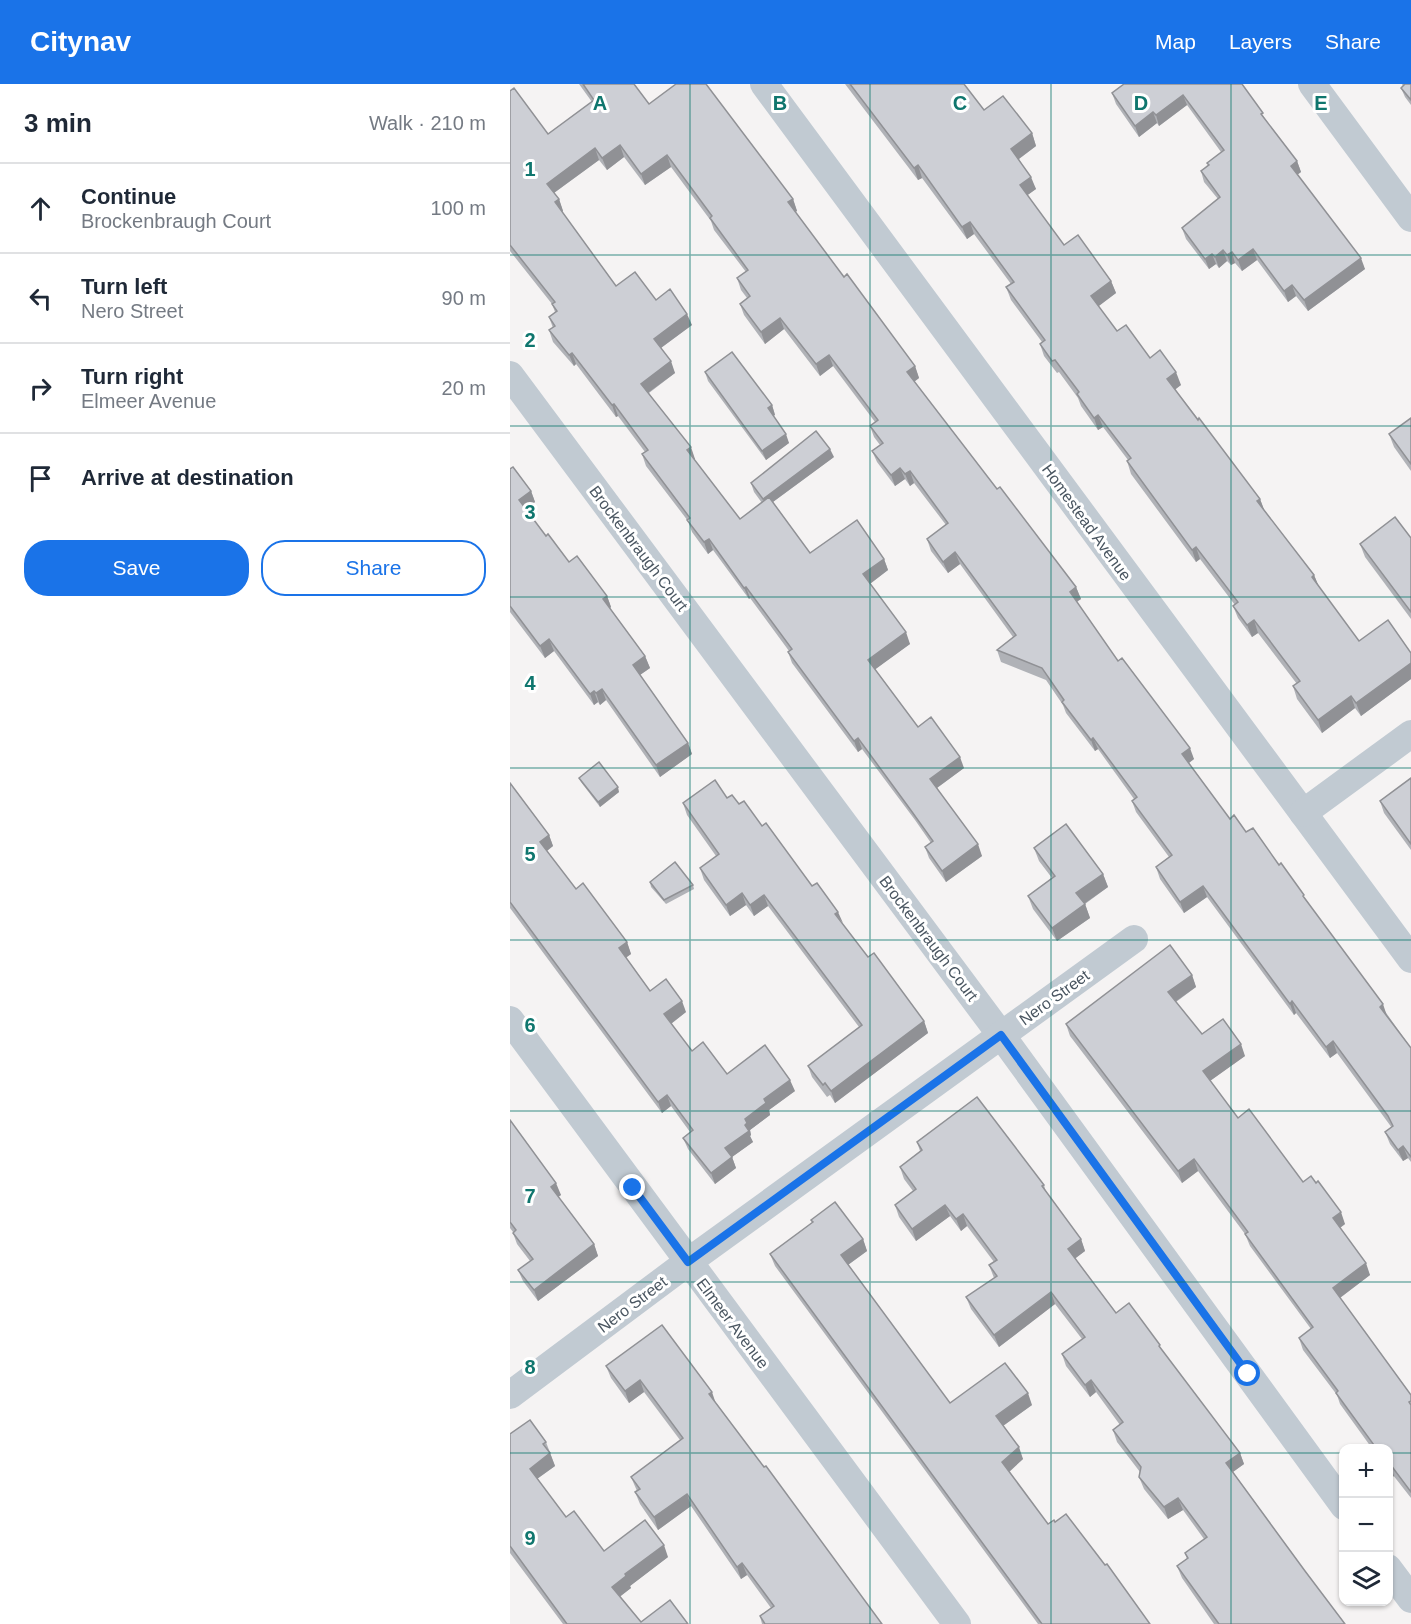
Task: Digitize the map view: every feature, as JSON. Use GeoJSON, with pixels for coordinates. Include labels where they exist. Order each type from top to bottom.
{"type":"FeatureCollection","features":[{"type":"Feature","properties":{"kind":"street","name":"Homestead Avenue"},"geometry":{"type":"LineString","coordinates":[[764,84],[1411,959]]}},
{"type":"Feature","properties":{"kind":"street"},"geometry":{"type":"LineString","coordinates":[[1312,84],[1411,218]]}},
{"type":"Feature","properties":{"kind":"street","name":"Brockenbraugh Court"},"geometry":{"type":"LineString","coordinates":[[510,375],[1001,1035],[1339,1499]]}},
{"type":"Feature","properties":{"kind":"street"},"geometry":{"type":"LineString","coordinates":[[1303,813],[1411,734]]}},
{"type":"Feature","properties":{"kind":"street","name":"Nero Street"},"geometry":{"type":"LineString","coordinates":[[510,1395],[688,1262],[1134,939]]}},
{"type":"Feature","properties":{"kind":"street","name":"Elmeer Avenue"},"geometry":{"type":"LineString","coordinates":[[510,1020],[957,1624]]}},
{"type":"Feature","properties":{"kind":"street"},"geometry":{"type":"LineString","coordinates":[[1393,1574],[1411,1599]]}},
{"type":"Feature","properties":{"kind":"building"},"geometry":{"type":"Polygon","coordinates":[[[583,84],[634,84],[649,104],[676,84],[706,84],[793,199],[788,202],[844,277],[847,274],[915,366],[907,372],[997,489],[1000,487],[1076,587],[1070,592],[1118,661],[1122,658],[1190,748],[1182,754],[1230,819],[1234,815],[1246,832],[1253,828],[1383,1004],[1380,1007],[1411,1048],[1411,1157],[1403,1146],[1398,1150],[1385,1132],[1393,1126],[1388,1116],[1333,1041],[1326,1047],[1292,1001],[1290,1004],[1203,886],[1180,902],[1156,867],[1172,855],[1132,801],[1137,797],[1093,738],[1091,740],[1062,702],[1064,700],[1042,668],[997,650],[1016,635],[955,552],[943,562],[927,539],[948,523],[910,471],[905,474],[900,468],[891,475],[872,451],[883,443],[870,426],[878,420],[829,355],[816,364],[780,318],[761,332],[740,304],[750,296],[737,278],[748,270],[667,155],[641,174],[620,145],[602,158],[595,148],[547,184],[559,199],[555,202],[616,286],[635,272],[656,300],[670,289],[687,314],[654,339],[671,361],[641,384],[691,447],[687,450],[740,519],[769,497],[810,553],[857,520],[884,559],[863,574],[906,632],[868,660],[918,727],[931,717],[960,757],[930,779],[978,844],[942,871],[925,847],[933,841],[910,809],[858,738],[854,741],[788,652],[792,649],[709,539],[704,542],[687,520],[690,518],[642,454],[648,450],[614,404],[612,405],[572,353],[569,355],[549,330],[555,326],[549,317],[557,311],[552,304],[555,302],[510,245],[510,91],[514,88],[548,134],[594,100],[583,84]]]}},
{"type":"Feature","properties":{"kind":"building"},"geometry":{"type":"Polygon","coordinates":[[[850,84],[964,84],[984,110],[1003,96],[1032,133],[1011,149],[1031,177],[1020,185],[1064,245],[1078,235],[1111,281],[1091,296],[1117,331],[1126,325],[1150,358],[1160,350],[1176,372],[1167,379],[1260,499],[1257,501],[1314,575],[1312,577],[1359,641],[1388,620],[1411,653],[1411,663],[1356,703],[1351,696],[1318,720],[1293,686],[1300,681],[1254,620],[1247,625],[1233,606],[1238,602],[1196,547],[1192,550],[1127,461],[1131,458],[1098,415],[1094,418],[1077,394],[1079,392],[1040,344],[1045,340],[1006,287],[1014,282],[970,222],[962,227],[918,165],[914,168],[850,84]]]}},
{"type":"Feature","properties":{"kind":"building"},"geometry":{"type":"Polygon","coordinates":[[[1124,84],[1242,84],[1263,113],[1261,114],[1297,161],[1291,166],[1361,258],[1304,300],[1292,285],[1284,291],[1253,249],[1238,260],[1232,252],[1227,255],[1223,250],[1215,257],[1212,254],[1205,259],[1182,228],[1220,197],[1201,171],[1209,165],[1207,163],[1224,150],[1183,95],[1156,115],[1153,112],[1135,126],[1112,93],[1124,84]]]}},
{"type":"Feature","properties":{"kind":"building"},"geometry":{"type":"Polygon","coordinates":[[[1405,84],[1411,84],[1411,100],[1401,88],[1405,84]]]}},
{"type":"Feature","properties":{"kind":"building"},"geometry":{"type":"Polygon","coordinates":[[[732,352],[772,405],[768,408],[786,434],[762,451],[705,372],[732,352]]]}},
{"type":"Feature","properties":{"kind":"building"},"geometry":{"type":"Polygon","coordinates":[[[1411,418],[1411,464],[1389,434],[1411,418]]]}},
{"type":"Feature","properties":{"kind":"building"},"geometry":{"type":"Polygon","coordinates":[[[816,431],[830,449],[763,499],[751,483],[816,431]]]}},
{"type":"Feature","properties":{"kind":"building"},"geometry":{"type":"Polygon","coordinates":[[[513,467],[531,491],[519,500],[569,562],[577,556],[607,596],[603,599],[645,656],[633,665],[688,743],[656,765],[602,689],[590,694],[549,639],[540,646],[510,606],[510,469],[513,467]]]}},
{"type":"Feature","properties":{"kind":"building"},"geometry":{"type":"Polygon","coordinates":[[[1395,517],[1411,538],[1411,612],[1360,544],[1395,517]]]}},
{"type":"Feature","properties":{"kind":"building"},"geometry":{"type":"Polygon","coordinates":[[[599,762],[618,787],[598,802],[579,778],[599,762]]]}},
{"type":"Feature","properties":{"kind":"building"},"geometry":{"type":"Polygon","coordinates":[[[1411,778],[1411,844],[1380,801],[1411,778]]]}},
{"type":"Feature","properties":{"kind":"building"},"geometry":{"type":"Polygon","coordinates":[[[715,780],[727,798],[732,795],[739,804],[744,801],[762,826],[766,823],[812,886],[817,883],[838,912],[835,914],[868,957],[874,953],[924,1021],[831,1091],[825,1083],[823,1085],[808,1066],[862,1025],[764,895],[750,905],[742,893],[726,905],[700,868],[719,854],[683,803],[715,780]]]}},
{"type":"Feature","properties":{"kind":"building"},"geometry":{"type":"Polygon","coordinates":[[[510,783],[549,835],[540,842],[576,889],[583,883],[627,942],[619,948],[650,991],[666,979],[682,1001],[664,1014],[692,1051],[703,1042],[727,1074],[765,1045],[790,1080],[764,1099],[766,1103],[745,1119],[747,1123],[745,1125],[749,1131],[725,1148],[732,1157],[711,1173],[683,1138],[693,1130],[667,1095],[658,1102],[510,902],[510,783]]]}},
{"type":"Feature","properties":{"kind":"building"},"geometry":{"type":"Polygon","coordinates":[[[1066,824],[1103,874],[1076,893],[1085,904],[1052,928],[1028,896],[1055,876],[1034,848],[1066,824]]]}},
{"type":"Feature","properties":{"kind":"building"},"geometry":{"type":"Polygon","coordinates":[[[675,862],[693,885],[664,900],[650,882],[675,862]]]}},
{"type":"Feature","properties":{"kind":"building"},"geometry":{"type":"Polygon","coordinates":[[[1170,945],[1192,975],[1168,992],[1202,1034],[1223,1019],[1241,1044],[1203,1071],[1238,1118],[1249,1109],[1303,1182],[1311,1176],[1316,1183],[1318,1181],[1341,1212],[1333,1218],[1366,1263],[1333,1288],[1411,1395],[1409,1402],[1411,1405],[1411,1492],[1393,1468],[1393,1444],[1373,1444],[1299,1338],[1313,1327],[1245,1234],[1248,1232],[1194,1159],[1178,1171],[1066,1024],[1170,945]]]}},
{"type":"Feature","properties":{"kind":"building"},"geometry":{"type":"Polygon","coordinates":[[[977,1097],[1044,1185],[1042,1186],[1081,1239],[1068,1249],[1116,1313],[1129,1303],[1240,1453],[1226,1463],[1345,1624],[1219,1624],[1177,1566],[1188,1558],[1185,1553],[1207,1537],[1178,1498],[1164,1507],[1139,1477],[1141,1467],[1113,1430],[1123,1422],[1091,1380],[1085,1385],[1062,1354],[1085,1337],[1051,1292],[994,1335],[966,1297],[997,1276],[989,1265],[997,1260],[963,1214],[956,1219],[945,1205],[912,1229],[895,1205],[916,1189],[900,1167],[922,1150],[917,1142],[977,1097]]]}},
{"type":"Feature","properties":{"kind":"building"},"geometry":{"type":"Polygon","coordinates":[[[510,1120],[556,1183],[551,1187],[594,1244],[534,1290],[518,1270],[533,1259],[513,1233],[516,1230],[510,1222],[510,1120]]]}},
{"type":"Feature","properties":{"kind":"building"},"geometry":{"type":"Polygon","coordinates":[[[835,1202],[863,1239],[841,1255],[950,1403],[1005,1363],[1028,1393],[996,1416],[1019,1447],[1002,1462],[1048,1524],[1066,1514],[1105,1565],[1107,1564],[1150,1624],[1042,1624],[770,1254],[813,1222],[811,1220],[835,1202]]]}},
{"type":"Feature","properties":{"kind":"building"},"geometry":{"type":"Polygon","coordinates":[[[662,1325],[712,1392],[709,1394],[764,1467],[766,1466],[882,1624],[765,1624],[760,1616],[774,1606],[742,1563],[737,1567],[687,1494],[654,1517],[635,1492],[640,1489],[631,1477],[683,1438],[640,1380],[625,1391],[606,1366],[662,1325]]]}},
{"type":"Feature","properties":{"kind":"building"},"geometry":{"type":"Polygon","coordinates":[[[530,1420],[546,1442],[543,1444],[550,1453],[530,1469],[566,1517],[574,1511],[604,1551],[645,1520],[664,1545],[625,1574],[626,1576],[612,1587],[641,1622],[670,1600],[688,1624],[567,1624],[510,1546],[510,1434],[530,1420]]]}},
{"type":"Feature","properties":{"kind":"route"},"geometry":{"type":"LineString","coordinates":[[633,1188],[688,1262],[1001,1035],[1248,1374]]}}]}
